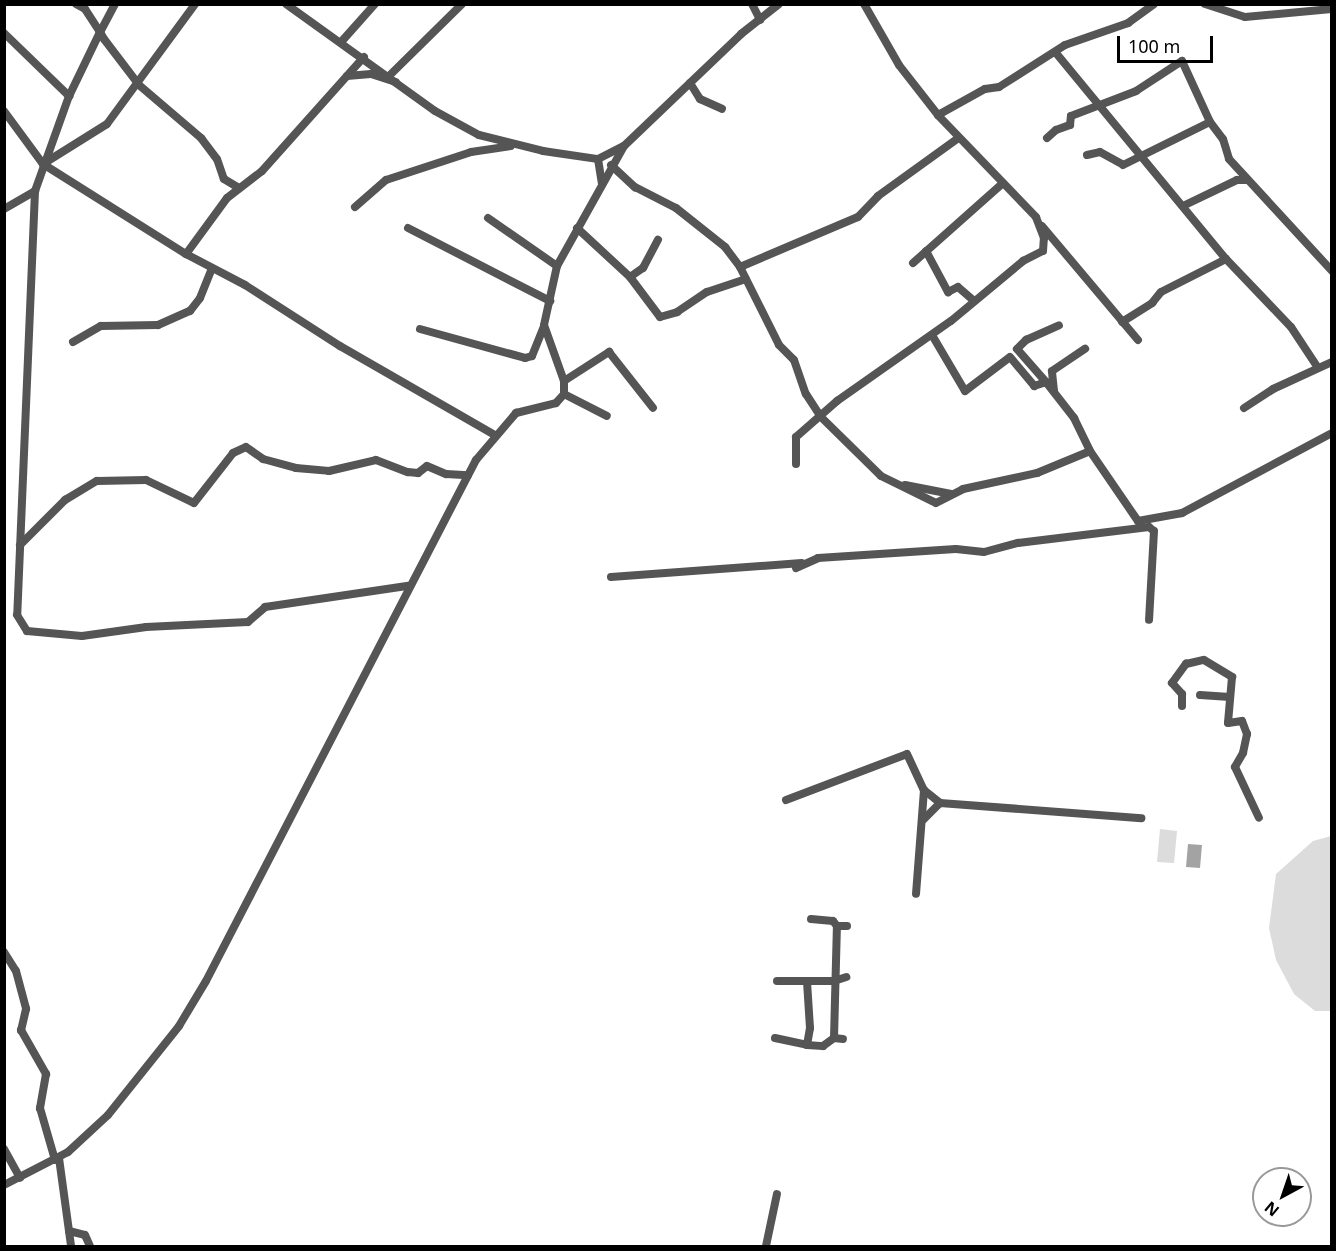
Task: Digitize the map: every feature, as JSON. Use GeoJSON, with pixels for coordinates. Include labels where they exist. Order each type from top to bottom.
{"type":"FeatureCollection","features":[{"type":"Feature","properties":{"kind":"street"},"geometry":{"type":"LineString","coordinates":[[76,4],[86,9],[139,85],[201,138],[217,159],[225,179],[240,188]]}},
{"type":"Feature","properties":{"kind":"street"},"geometry":{"type":"LineString","coordinates":[[115,4],[69,96],[35,191],[17,615],[27,631],[48,635],[82,636],[146,627],[248,622],[265,607],[408,586]]}},
{"type":"Feature","properties":{"kind":"street"},"geometry":{"type":"LineString","coordinates":[[43,165],[107,124],[139,85],[195,4]]}},
{"type":"Feature","properties":{"kind":"street"},"geometry":{"type":"LineString","coordinates":[[286,4],[390,75],[435,111],[479,135],[515,145],[598,159],[624,146]]}},
{"type":"Feature","properties":{"kind":"street"},"geometry":{"type":"LineString","coordinates":[[342,41],[375,4]]}},
{"type":"Feature","properties":{"kind":"street"},"geometry":{"type":"LineString","coordinates":[[390,75],[462,4]]}},
{"type":"Feature","properties":{"kind":"street"},"geometry":{"type":"LineString","coordinates":[[752,4],[760,20]]}},
{"type":"Feature","properties":{"kind":"street"},"geometry":{"type":"LineString","coordinates":[[420,329],[525,358],[532,356],[544,325],[557,266],[611,165],[624,146],[690,83],[779,4]]}},
{"type":"Feature","properties":{"kind":"street"},"geometry":{"type":"LineString","coordinates":[[864,4],[899,65],[938,116],[957,139],[1036,217],[1060,251],[1095,284],[1138,340]]}},
{"type":"Feature","properties":{"kind":"street"},"geometry":{"type":"LineString","coordinates":[[938,116],[985,89],[999,87],[1056,53],[1065,45],[1128,23],[1154,4]]}},
{"type":"Feature","properties":{"kind":"street"},"geometry":{"type":"LineString","coordinates":[[1205,4],[1245,17],[1332,9]]}},
{"type":"Feature","properties":{"kind":"street"},"geometry":{"type":"LineString","coordinates":[[4,33],[69,96]]}},
{"type":"Feature","properties":{"kind":"street"},"geometry":{"type":"LineString","coordinates":[[1056,53],[1185,205],[1226,259],[1291,327],[1318,368]]}},
{"type":"Feature","properties":{"kind":"street"},"geometry":{"type":"LineString","coordinates":[[186,254],[227,198],[262,171],[364,57]]}},
{"type":"Feature","properties":{"kind":"street"},"geometry":{"type":"LineString","coordinates":[[1047,138],[1056,130],[1070,125],[1071,116],[1136,91],[1182,61],[1210,123],[1223,139],[1229,159],[1332,271]]}},
{"type":"Feature","properties":{"kind":"street"},"geometry":{"type":"LineString","coordinates":[[347,76],[371,74],[400,84]]}},
{"type":"Feature","properties":{"kind":"street"},"geometry":{"type":"LineString","coordinates":[[690,83],[700,99],[722,109]]}},
{"type":"Feature","properties":{"kind":"street"},"geometry":{"type":"LineString","coordinates":[[4,111],[43,165],[186,254],[495,435]]}},
{"type":"Feature","properties":{"kind":"street"},"geometry":{"type":"LineString","coordinates":[[1087,155],[1100,152],[1123,165],[1144,157],[1210,123]]}},
{"type":"Feature","properties":{"kind":"street"},"geometry":{"type":"LineString","coordinates":[[740,267],[858,216],[878,196],[957,139]]}},
{"type":"Feature","properties":{"kind":"street"},"geometry":{"type":"LineString","coordinates":[[355,207],[386,180],[471,153],[515,145]]}},
{"type":"Feature","properties":{"kind":"street"},"geometry":{"type":"LineString","coordinates":[[598,159],[602,183]]}},
{"type":"Feature","properties":{"kind":"street"},"geometry":{"type":"LineString","coordinates":[[611,165],[635,187],[705,228],[740,267],[779,345],[794,360],[806,394],[820,417],[881,476],[936,503],[951,494],[1036,473],[1090,451]]}},
{"type":"Feature","properties":{"kind":"street"},"geometry":{"type":"LineString","coordinates":[[1185,205],[1237,180],[1246,180]]}},
{"type":"Feature","properties":{"kind":"street"},"geometry":{"type":"LineString","coordinates":[[913,263],[1003,183]]}},
{"type":"Feature","properties":{"kind":"street"},"geometry":{"type":"LineString","coordinates":[[4,209],[35,191]]}},
{"type":"Feature","properties":{"kind":"street"},"geometry":{"type":"LineString","coordinates":[[796,464],[796,437],[932,335],[1023,261],[1043,251],[1044,238],[1036,217]]}},
{"type":"Feature","properties":{"kind":"street"},"geometry":{"type":"LineString","coordinates":[[488,218],[557,266]]}},
{"type":"Feature","properties":{"kind":"street"},"geometry":{"type":"LineString","coordinates":[[408,228],[550,301]]}},
{"type":"Feature","properties":{"kind":"street"},"geometry":{"type":"LineString","coordinates":[[577,228],[630,277],[660,317],[677,312],[707,292],[746,279]]}},
{"type":"Feature","properties":{"kind":"street"},"geometry":{"type":"LineString","coordinates":[[630,277],[643,268],[658,240]]}},
{"type":"Feature","properties":{"kind":"street"},"geometry":{"type":"LineString","coordinates":[[926,251],[948,292],[958,287],[974,301]]}},
{"type":"Feature","properties":{"kind":"street"},"geometry":{"type":"LineString","coordinates":[[1122,322],[1152,303],[1161,292],[1226,259]]}},
{"type":"Feature","properties":{"kind":"street"},"geometry":{"type":"LineString","coordinates":[[73,342],[101,326],[159,325],[190,311],[212,268]]}},
{"type":"Feature","properties":{"kind":"street"},"geometry":{"type":"LineString","coordinates":[[4,1185],[57,1159],[108,1115],[166,1043],[206,981],[408,586],[468,475],[495,435],[516,413],[556,403],[564,394],[564,381],[544,325]]}},
{"type":"Feature","properties":{"kind":"street"},"geometry":{"type":"LineString","coordinates":[[1059,325],[1026,340],[1017,349],[1026,365],[1054,391],[1090,451],[1138,521],[1182,513],[1332,433]]}},
{"type":"Feature","properties":{"kind":"street"},"geometry":{"type":"LineString","coordinates":[[932,335],[964,391],[1010,357],[1034,386],[1046,382]]}},
{"type":"Feature","properties":{"kind":"street"},"geometry":{"type":"LineString","coordinates":[[1054,391],[1052,371],[1085,349]]}},
{"type":"Feature","properties":{"kind":"street"},"geometry":{"type":"LineString","coordinates":[[564,381],[609,352],[653,408]]}},
{"type":"Feature","properties":{"kind":"street"},"geometry":{"type":"LineString","coordinates":[[1244,408],[1273,389],[1332,362]]}},
{"type":"Feature","properties":{"kind":"street"},"geometry":{"type":"LineString","coordinates":[[564,394],[607,416]]}},
{"type":"Feature","properties":{"kind":"street"},"geometry":{"type":"LineString","coordinates":[[20,545],[65,500],[97,481],[146,480],[194,503],[233,453],[246,447],[263,459],[296,468],[329,471],[376,460],[408,472],[418,473],[427,466],[446,474],[468,475]]}},
{"type":"Feature","properties":{"kind":"street"},"geometry":{"type":"LineString","coordinates":[[902,485],[951,494]]}},
{"type":"Feature","properties":{"kind":"street"},"geometry":{"type":"LineString","coordinates":[[611,577],[798,565],[956,549],[984,552],[1018,543],[1149,527],[1154,531],[1149,620]]}},
{"type":"Feature","properties":{"kind":"street"},"geometry":{"type":"LineString","coordinates":[[1182,706],[1182,694],[1172,682],[1180,667],[1194,661],[1216,664],[1232,677],[1228,723],[1242,721],[1247,734],[1243,753],[1235,767],[1259,818]]}},
{"type":"Feature","properties":{"kind":"street"},"geometry":{"type":"LineString","coordinates":[[1200,696],[1230,697]]}},
{"type":"Feature","properties":{"kind":"street"},"geometry":{"type":"LineString","coordinates":[[786,800],[907,754],[924,790],[940,803],[1141,818]]}},
{"type":"Feature","properties":{"kind":"street"},"geometry":{"type":"LineString","coordinates":[[916,894],[924,790]]}},
{"type":"Feature","properties":{"kind":"street"},"geometry":{"type":"LineString","coordinates":[[923,820],[940,803]]}},
{"type":"Feature","properties":{"kind":"street"},"geometry":{"type":"LineString","coordinates":[[811,919],[833,921],[837,926],[834,1038]]}},
{"type":"Feature","properties":{"kind":"street"},"geometry":{"type":"LineString","coordinates":[[837,926],[847,926]]}},
{"type":"Feature","properties":{"kind":"street"},"geometry":{"type":"LineString","coordinates":[[4,952],[16,970],[26,1009],[21,1030],[46,1074],[40,1108],[57,1159],[71,1246]]}},
{"type":"Feature","properties":{"kind":"street"},"geometry":{"type":"LineString","coordinates":[[777,981],[834,981],[846,977]]}},
{"type":"Feature","properties":{"kind":"street"},"geometry":{"type":"LineString","coordinates":[[807,981],[810,1028],[807,1045]]}},
{"type":"Feature","properties":{"kind":"street"},"geometry":{"type":"LineString","coordinates":[[775,1038],[823,1046],[834,1038],[843,1040]]}},
{"type":"Feature","properties":{"kind":"street"},"geometry":{"type":"LineString","coordinates":[[4,1149],[20,1178]]}},
{"type":"Feature","properties":{"kind":"street"},"geometry":{"type":"LineString","coordinates":[[766,1246],[777,1194]]}},
{"type":"Feature","properties":{"kind":"street"},"geometry":{"type":"LineString","coordinates":[[69,1231],[85,1235],[90,1246]]}},
{"type":"Feature","properties":{"kind":"shaded area"},"geometry":{"type":"Polygon","coordinates":[[[1160,829],[1177,831],[1174,863],[1157,862],[1160,829]]]}},
{"type":"Feature","properties":{"kind":"shaded area"},"geometry":{"type":"Polygon","coordinates":[[[1331,836],[1331,1011],[1315,1011],[1294,994],[1276,960],[1269,928],[1276,874],[1313,841],[1331,836]]]}},
{"type":"Feature","properties":{"kind":"shaded area"},"geometry":{"type":"Polygon","coordinates":[[[1188,844],[1202,845],[1200,868],[1186,867],[1188,844]]]}}]}
